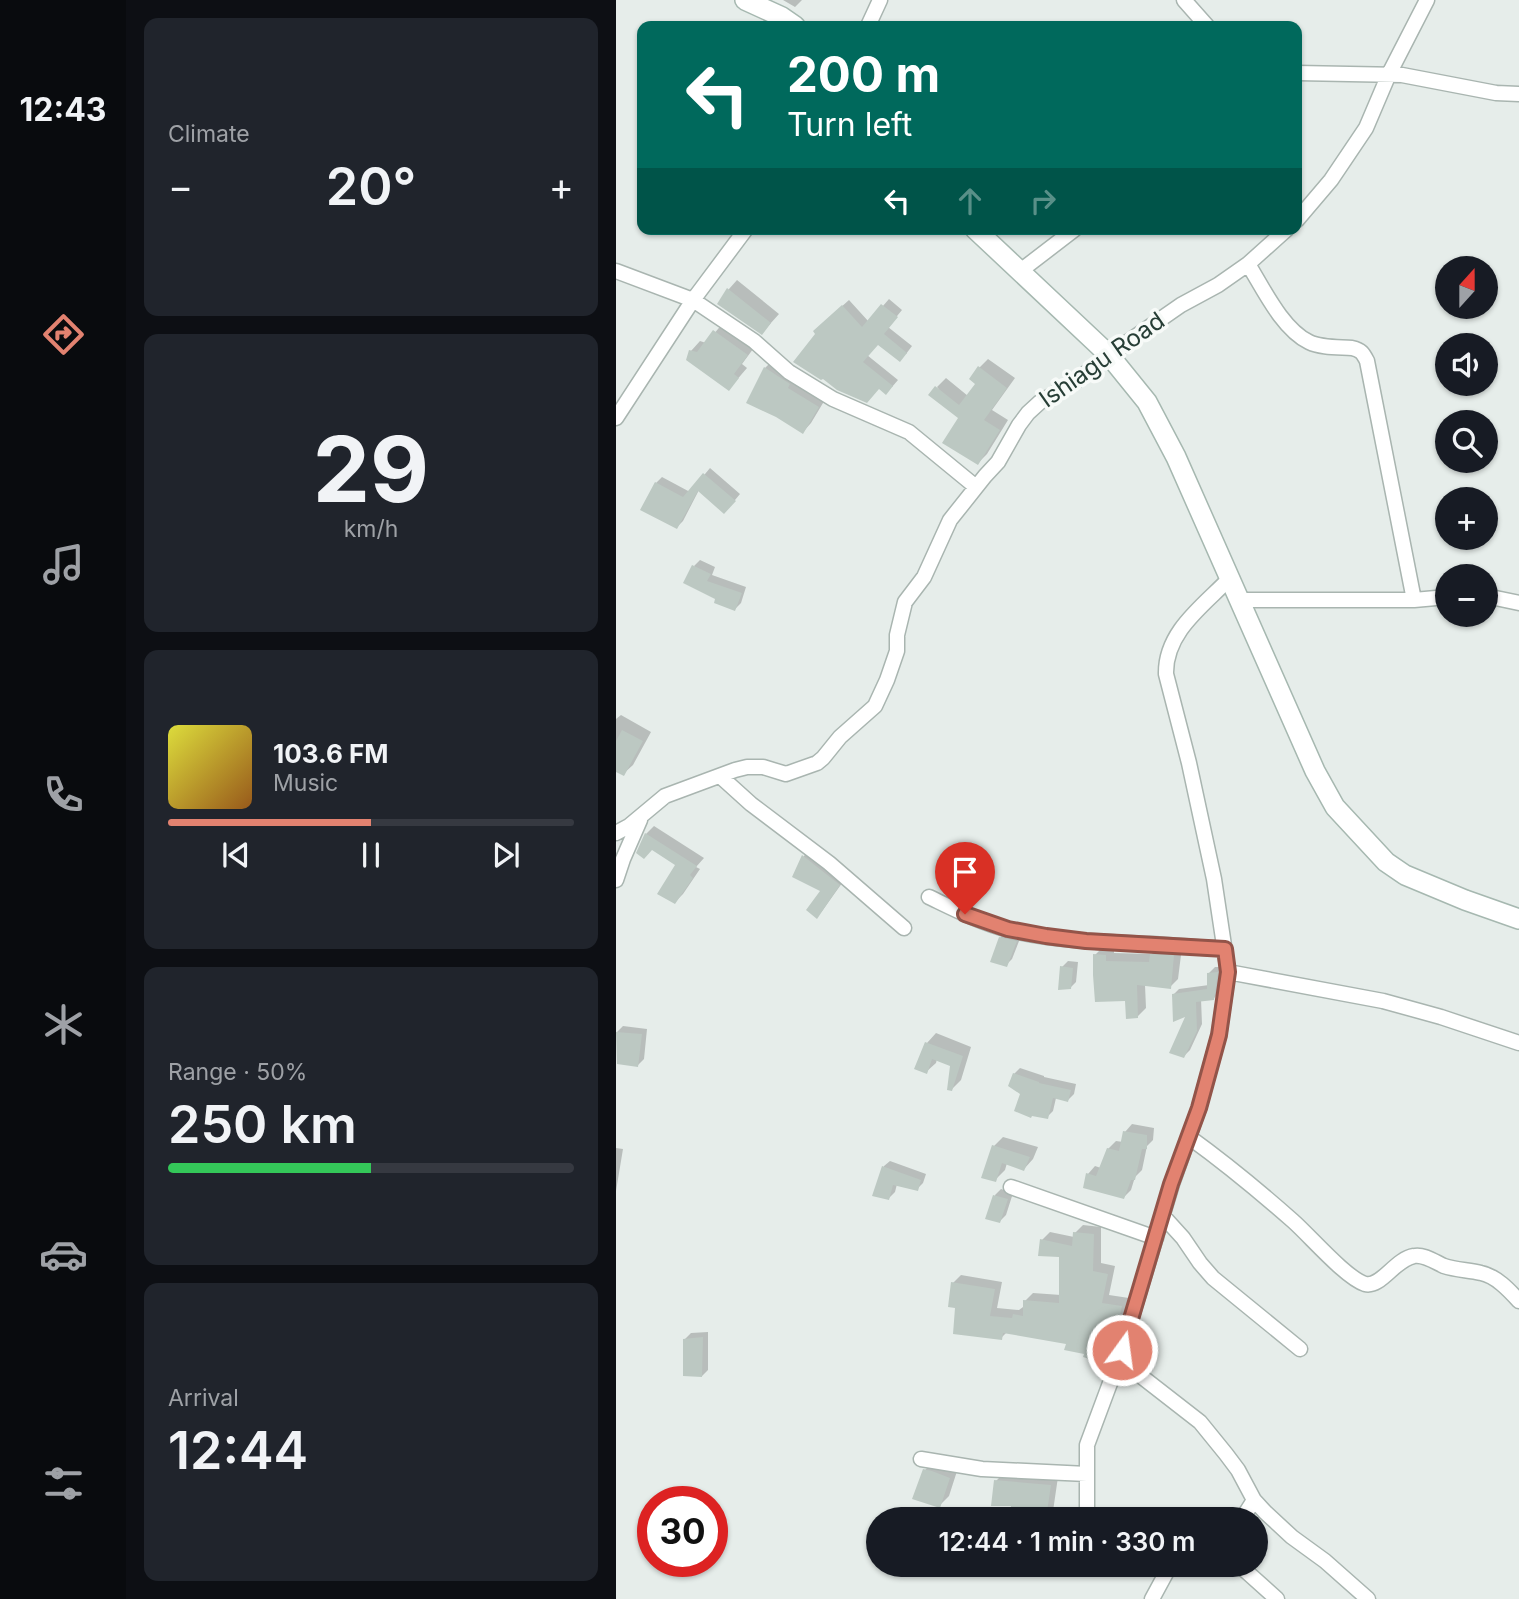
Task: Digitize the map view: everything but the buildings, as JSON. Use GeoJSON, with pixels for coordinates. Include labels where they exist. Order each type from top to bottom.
{"type":"FeatureCollection","features":[{"type":"Feature","properties":{"kind":"main road"},"geometry":{"type":"LineString","coordinates":[[745,0],[788,21]]}},
{"type":"Feature","properties":{"kind":"main road"},"geometry":{"type":"LineString","coordinates":[[981,235],[1109,355],[1147,402],[1195,499],[1315,771],[1335,807],[1386,862],[1405,875],[1519,919]]}},
{"type":"Feature","properties":{"kind":"street"},"geometry":{"type":"LineString","coordinates":[[870,21],[880,0]]}},
{"type":"Feature","properties":{"kind":"street"},"geometry":{"type":"LineString","coordinates":[[1184,0],[1203,21]]}},
{"type":"Feature","properties":{"kind":"street"},"geometry":{"type":"LineString","coordinates":[[1302,214],[1331,180],[1366,128],[1389,74],[1427,0]]}},
{"type":"Feature","properties":{"kind":"street"},"geometry":{"type":"LineString","coordinates":[[1302,73],[1402,75],[1496,93],[1519,94]]}},
{"type":"Feature","properties":{"kind":"street"},"geometry":{"type":"LineString","coordinates":[[616,418],[693,300],[742,235]]}},
{"type":"Feature","properties":{"kind":"street"},"geometry":{"type":"LineString","coordinates":[[1019,272],[1067,235]]}},
{"type":"Feature","properties":{"kind":"street","name":"Ishiagu Road"},"geometry":{"type":"LineString","coordinates":[[616,833],[629,826],[665,796],[747,766],[763,767],[786,774],[817,763],[840,737],[875,706],[897,651],[897,635],[905,601],[924,577],[950,520],[998,462],[1028,413],[1181,305],[1218,285],[1248,264],[1280,235]]}},
{"type":"Feature","properties":{"kind":"street"},"geometry":{"type":"LineString","coordinates":[[1248,264],[1281,316],[1301,336],[1311,343],[1352,348],[1364,354],[1414,600]]}},
{"type":"Feature","properties":{"kind":"street"},"geometry":{"type":"LineString","coordinates":[[616,271],[693,300],[754,341],[789,372],[833,399],[909,432],[976,487]]}},
{"type":"Feature","properties":{"kind":"street"},"geometry":{"type":"LineString","coordinates":[[1087,1507],[1087,1445],[1119,1359],[1171,1184],[1199,1108],[1219,1035],[1228,972],[1225,949],[1214,879],[1166,674],[1166,662],[1169,650],[1184,624],[1229,579]]}},
{"type":"Feature","properties":{"kind":"street"},"geometry":{"type":"LineString","coordinates":[[1239,600],[1435,598]]}},
{"type":"Feature","properties":{"kind":"street"},"geometry":{"type":"LineString","coordinates":[[1498,599],[1519,603]]}},
{"type":"Feature","properties":{"kind":"street"},"geometry":{"type":"LineString","coordinates":[[720,776],[751,804],[829,863],[904,928]]}},
{"type":"Feature","properties":{"kind":"street"},"geometry":{"type":"LineString","coordinates":[[616,880],[642,815]]}},
{"type":"Feature","properties":{"kind":"street"},"geometry":{"type":"LineString","coordinates":[[929,897],[987,923],[1046,936],[1225,949]]}},
{"type":"Feature","properties":{"kind":"street"},"geometry":{"type":"LineString","coordinates":[[1228,972],[1383,1001],[1519,1043]]}},
{"type":"Feature","properties":{"kind":"street"},"geometry":{"type":"LineString","coordinates":[[1189,1137],[1248,1182],[1353,1278],[1368,1285],[1377,1283],[1397,1264],[1416,1255],[1447,1267],[1489,1276],[1511,1291],[1519,1301]]}},
{"type":"Feature","properties":{"kind":"street"},"geometry":{"type":"LineString","coordinates":[[1011,1187],[1156,1238]]}},
{"type":"Feature","properties":{"kind":"street"},"geometry":{"type":"LineString","coordinates":[[1163,1216],[1213,1278],[1300,1349]]}},
{"type":"Feature","properties":{"kind":"street"},"geometry":{"type":"LineString","coordinates":[[1119,1359],[1200,1422],[1238,1470],[1254,1500],[1281,1527],[1368,1599]]}},
{"type":"Feature","properties":{"kind":"street"},"geometry":{"type":"LineString","coordinates":[[921,1459],[982,1469],[1087,1474]]}},
{"type":"Feature","properties":{"kind":"street"},"geometry":{"type":"LineString","coordinates":[[1250,1507],[1254,1500]]}},
{"type":"Feature","properties":{"kind":"street"},"geometry":{"type":"LineString","coordinates":[[1152,1599],[1164,1577]]}},
{"type":"Feature","properties":{"kind":"street"},"geometry":{"type":"LineString","coordinates":[[1252,1577],[1277,1599]]}},
{"type":"Feature","properties":{"kind":"route"},"geometry":{"type":"LineString","coordinates":[[965,914],[1008,929],[1046,936],[1225,949],[1227,988],[1219,1035],[1199,1108],[1171,1184],[1122,1350]]}}]}
